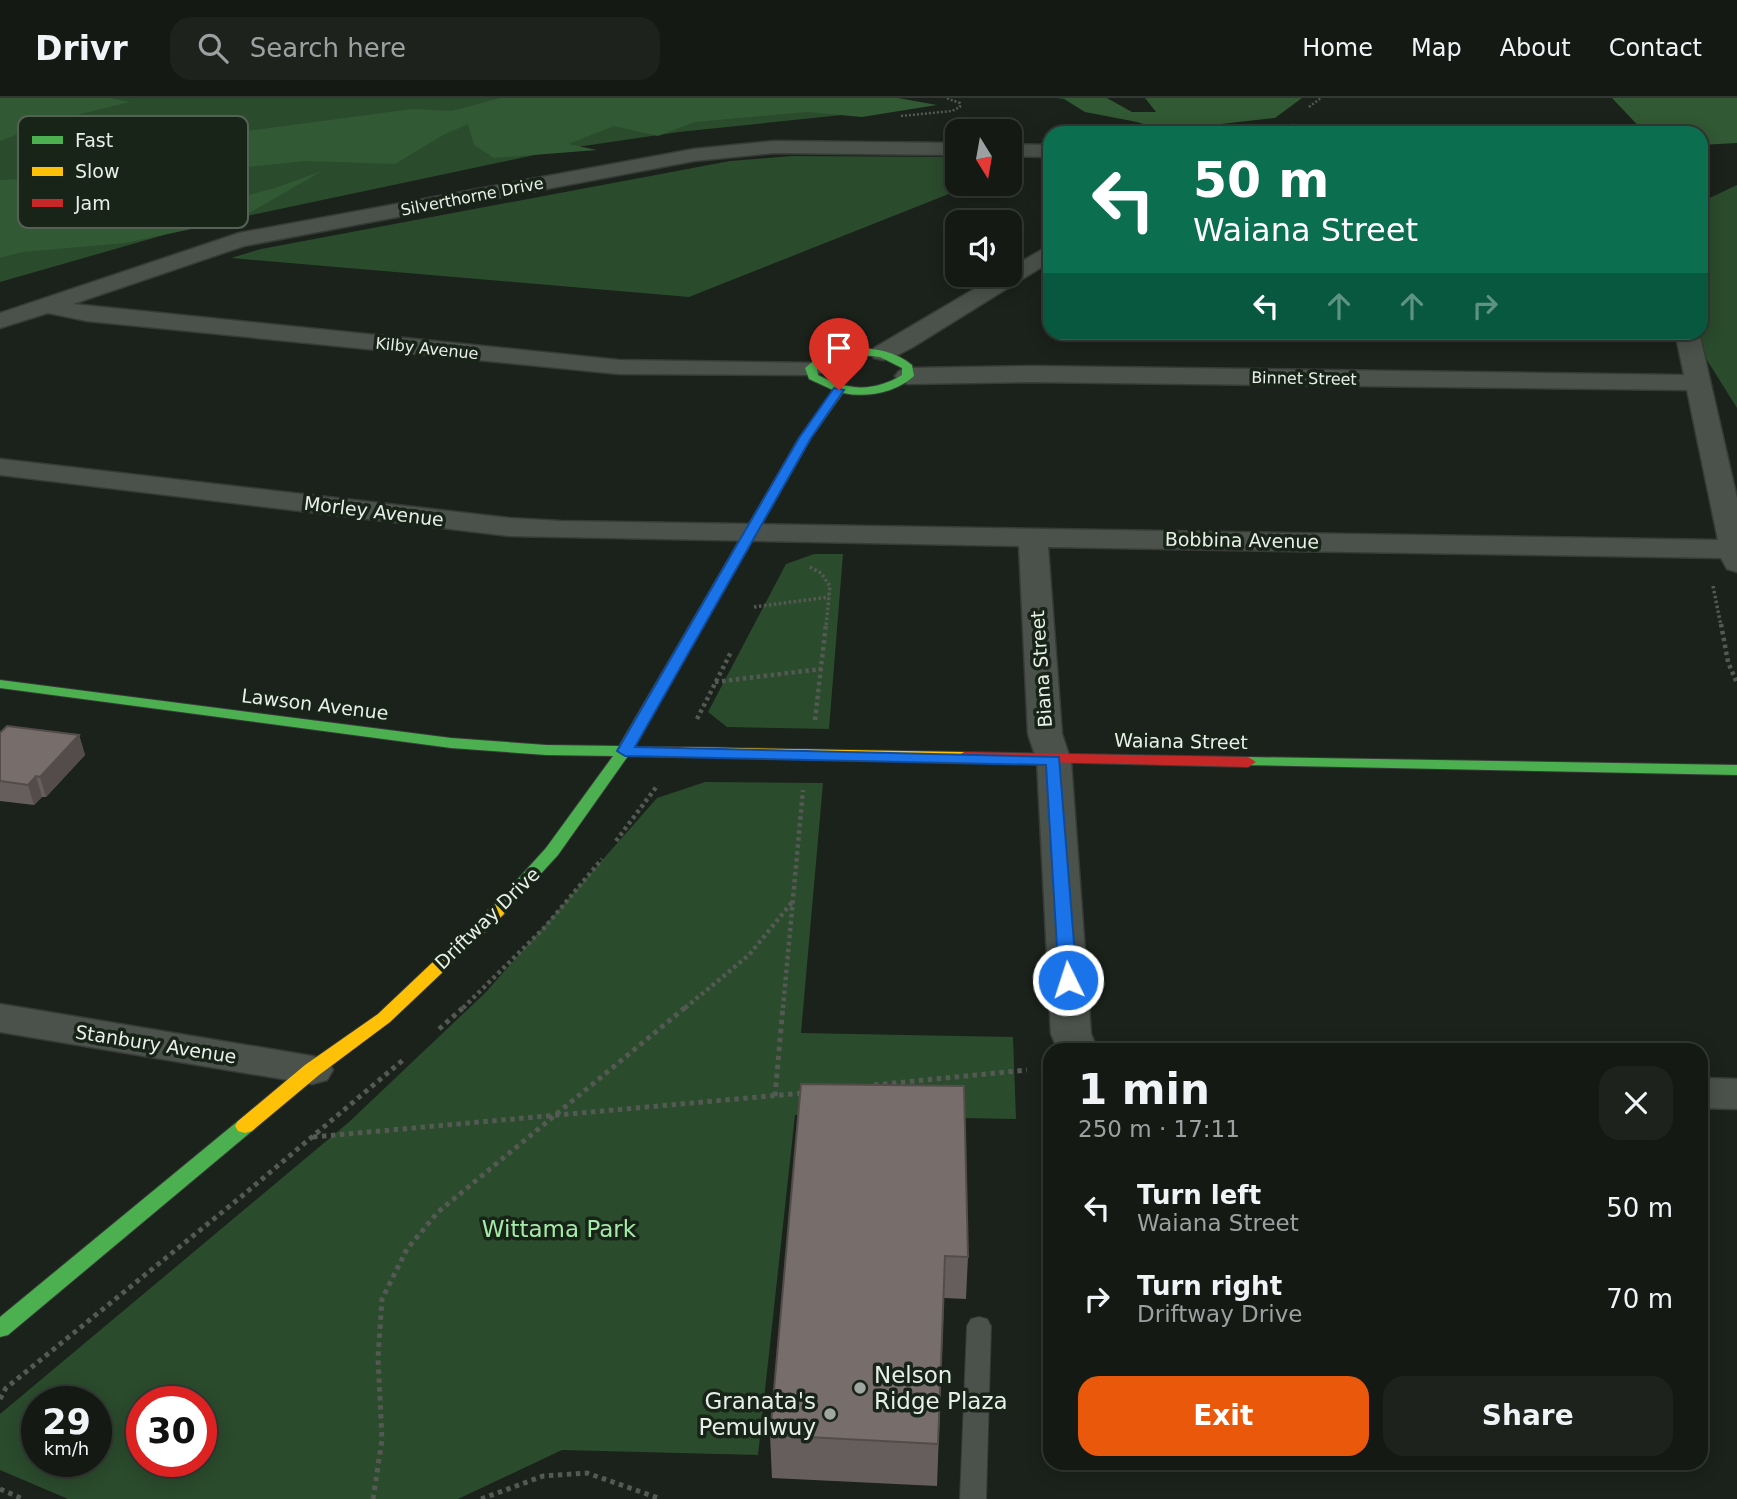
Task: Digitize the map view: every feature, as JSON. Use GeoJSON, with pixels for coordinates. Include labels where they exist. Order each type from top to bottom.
{"type":"FeatureCollection","features":[{"type":"Feature","properties":{"kind":"street","name":"Silverthorne Drive"},"geometry":{"type":"LineString","coordinates":[[0,321],[239,240],[694,155],[774,147],[945,149]]}},
{"type":"Feature","properties":{"kind":"street"},"geometry":{"type":"LineString","coordinates":[[1022,150],[1043,151]]}},
{"type":"Feature","properties":{"kind":"street"},"geometry":{"type":"LineString","coordinates":[[883,353],[919,335],[941,318],[1043,256]]}},
{"type":"Feature","properties":{"kind":"street","name":"Kilby Avenue"},"geometry":{"type":"LineString","coordinates":[[45,305],[87,314],[619,367],[811,368]]}},
{"type":"Feature","properties":{"kind":"street"},"geometry":{"type":"LineString","coordinates":[[1689,340],[1735,556]]}},
{"type":"Feature","properties":{"kind":"street"},"geometry":{"type":"LineString","coordinates":[[840,353],[883,353],[900,359],[908,367],[908,376],[901,382],[876,391],[839,390],[824,385],[813,377],[811,368],[818,361],[840,353]]}},
{"type":"Feature","properties":{"kind":"street","name":"Binnet Street"},"geometry":{"type":"LineString","coordinates":[[908,376],[1030,374],[1700,383]]}},
{"type":"Feature","properties":{"kind":"street","name":"Driftway Drive"},"geometry":{"type":"LineString","coordinates":[[0,1329],[312,1070],[384,1018],[525,885],[575,825],[625,751],[805,438],[839,390]]}},
{"type":"Feature","properties":{"kind":"street","name":"Morley Avenue"},"geometry":{"type":"LineString","coordinates":[[0,467],[509,527],[750,533]]}},
{"type":"Feature","properties":{"kind":"street","name":"Bobbina Avenue"},"geometry":{"type":"LineString","coordinates":[[750,533],[1034,537],[1735,556]]}},
{"type":"Feature","properties":{"kind":"street","name":"Biana Street"},"geometry":{"type":"LineString","coordinates":[[1034,537],[1045,734],[1054,761],[1071,1034],[1075,1043]]}},
{"type":"Feature","properties":{"kind":"street","name":"Lawson Avenue"},"geometry":{"type":"LineString","coordinates":[[0,684],[451,743],[546,750],[625,751]]}},
{"type":"Feature","properties":{"kind":"street","name":"Waiana Street"},"geometry":{"type":"LineString","coordinates":[[625,751],[1054,761],[1737,771]]}},
{"type":"Feature","properties":{"kind":"street","name":"Stanbury Avenue"},"geometry":{"type":"LineString","coordinates":[[0,1018],[312,1070]]}},
{"type":"Feature","properties":{"kind":"street"},"geometry":{"type":"LineString","coordinates":[[1708,1093],[1737,1094]]}},
{"type":"Feature","properties":{"kind":"lane"},"geometry":{"type":"LineString","coordinates":[[973,1499],[979,1326]]}},
{"type":"Feature","properties":{"kind":"path"},"geometry":{"type":"LineString","coordinates":[[775,1096],[806,756],[814,736],[830,586],[821,573],[799,560]]}},
{"type":"Feature","properties":{"kind":"path"},"geometry":{"type":"LineString","coordinates":[[1711,579],[1728,662],[1737,683]]}},
{"type":"Feature","properties":{"kind":"path"},"geometry":{"type":"LineString","coordinates":[[754,607],[828,597]]}},
{"type":"Feature","properties":{"kind":"path"},"geometry":{"type":"LineString","coordinates":[[715,682],[821,669]]}},
{"type":"Feature","properties":{"kind":"path"},"geometry":{"type":"LineString","coordinates":[[373,1499],[382,1440],[378,1358],[382,1299],[407,1249],[438,1212],[749,955],[793,901]]}},
{"type":"Feature","properties":{"kind":"path"},"geometry":{"type":"LineString","coordinates":[[868,1086],[1027,1070]]}},
{"type":"Feature","properties":{"kind":"path"},"geometry":{"type":"LineString","coordinates":[[311,1138],[815,1091]]}},
{"type":"Feature","properties":{"kind":"path"},"geometry":{"type":"LineString","coordinates":[[481,1499],[543,1476],[587,1473],[661,1499]]}},
{"type":"Feature","properties":{"kind":"path"},"geometry":{"type":"LineString","coordinates":[[0,1489],[23,1499]]}},
{"type":"Feature","properties":{"kind":"green space"},"geometry":{"type":"Polygon","coordinates":[[[0,98],[869,98],[881,111],[679,132],[563,149],[248,216],[248,116],[18,116],[18,228],[190,228],[0,282],[0,98]]]}},
{"type":"Feature","properties":{"kind":"green space"},"geometry":{"type":"Polygon","coordinates":[[[0,98],[110,98],[130,102],[73,116],[18,116],[18,134],[0,141],[0,98]]]}},
{"type":"Feature","properties":{"kind":"green space"},"geometry":{"type":"Polygon","coordinates":[[[500,98],[898,98],[937,105],[862,117],[807,112],[695,122],[658,136],[614,126],[568,144],[597,150],[494,158],[474,145],[468,124],[443,135],[395,164],[306,161],[248,167],[248,131],[412,109],[452,111],[500,98]]]}},
{"type":"Feature","properties":{"kind":"green space"},"geometry":{"type":"Polygon","coordinates":[[[1056,98],[1107,98],[1132,112],[1156,112],[1145,98],[1302,98],[1275,118],[1211,126],[1149,126],[1085,112],[1064,99],[1056,98]]]}},
{"type":"Feature","properties":{"kind":"green space"},"geometry":{"type":"Polygon","coordinates":[[[1612,98],[1737,98],[1737,143],[1708,145],[1708,126],[1638,126],[1612,98]]]}},
{"type":"Feature","properties":{"kind":"green space"},"geometry":{"type":"Polygon","coordinates":[[[792,156],[945,157],[945,195],[689,297],[231,258],[261,249],[730,161],[792,156]]]}},
{"type":"Feature","properties":{"kind":"green space"},"geometry":{"type":"Polygon","coordinates":[[[322,171],[248,214],[248,195],[322,171]]]}},
{"type":"Feature","properties":{"kind":"green space"},"geometry":{"type":"Polygon","coordinates":[[[18,179],[18,228],[196,228],[125,243],[22,252],[0,258],[0,180],[18,179]]]}},
{"type":"Feature","properties":{"kind":"green space"},"geometry":{"type":"Polygon","coordinates":[[[1737,185],[1737,408],[1694,340],[1708,340],[1708,199],[1737,185]]]}},
{"type":"Feature","properties":{"kind":"green space"},"geometry":{"type":"Polygon","coordinates":[[[814,554],[843,554],[829,729],[727,727],[708,712],[786,564],[814,554]]]}},
{"type":"Feature","properties":{"kind":"green space","name":"Wittama Park"},"geometry":{"type":"Polygon","coordinates":[[[705,782],[823,783],[801,1033],[1013,1037],[1016,1119],[795,1115],[758,1455],[562,1450],[458,1499],[68,1499],[0,1470],[0,1414],[21,1396],[21,1477],[112,1477],[112,1386],[33,1386],[349,1122],[485,993],[657,798],[705,782]]]}},
{"type":"Feature","properties":{"kind":"building"},"geometry":{"type":"Polygon","coordinates":[[[7,726],[79,735],[40,777],[36,776],[28,785],[0,781],[0,733],[7,726]]]}},
{"type":"Feature","properties":{"kind":"building","name":"Nelson Ridge Plaza"},"geometry":{"type":"Polygon","coordinates":[[[801,1084],[964,1086],[968,1257],[945,1256],[938,1444],[770,1435],[801,1084]]]}},
{"type":"Feature","properties":{"kind":"traffic: fast"},"geometry":{"type":"LineString","coordinates":[[854,351],[876,352],[896,359],[908,367],[908,376],[897,383],[873,391],[849,391],[813,377],[811,368],[825,357],[854,351]]}},
{"type":"Feature","properties":{"kind":"traffic: fast"},"geometry":{"type":"LineString","coordinates":[[497,911],[552,852],[622,754],[805,438],[839,390]]}},
{"type":"Feature","properties":{"kind":"traffic: fast"},"geometry":{"type":"LineString","coordinates":[[0,684],[451,743],[546,750],[684,752]]}},
{"type":"Feature","properties":{"kind":"traffic: fast"},"geometry":{"type":"LineString","coordinates":[[1248,762],[1737,770]]}},
{"type":"Feature","properties":{"kind":"traffic: fast"},"geometry":{"type":"LineString","coordinates":[[0,1329],[245,1126]]}},
{"type":"Feature","properties":{"kind":"traffic: slow"},"geometry":{"type":"LineString","coordinates":[[684,752],[964,757]]}},
{"type":"Feature","properties":{"kind":"traffic: slow"},"geometry":{"type":"LineString","coordinates":[[245,1126],[312,1070],[384,1018],[497,911]]}},
{"type":"Feature","properties":{"kind":"traffic: jam"},"geometry":{"type":"LineString","coordinates":[[964,757],[1248,762]]}},
{"type":"Feature","properties":{"kind":"place","name":"Nelson Ridge Plaza"},"geometry":{"type":"Point","coordinates":[860,1388]}},
{"type":"Feature","properties":{"kind":"place","name":"Granata's Pemulwuy"},"geometry":{"type":"Point","coordinates":[830,1414]}},
{"type":"Feature","properties":{"kind":"route"},"geometry":{"type":"LineString","coordinates":[[839,390],[805,438],[625,751],[1054,761],[1068,980]]}}]}
